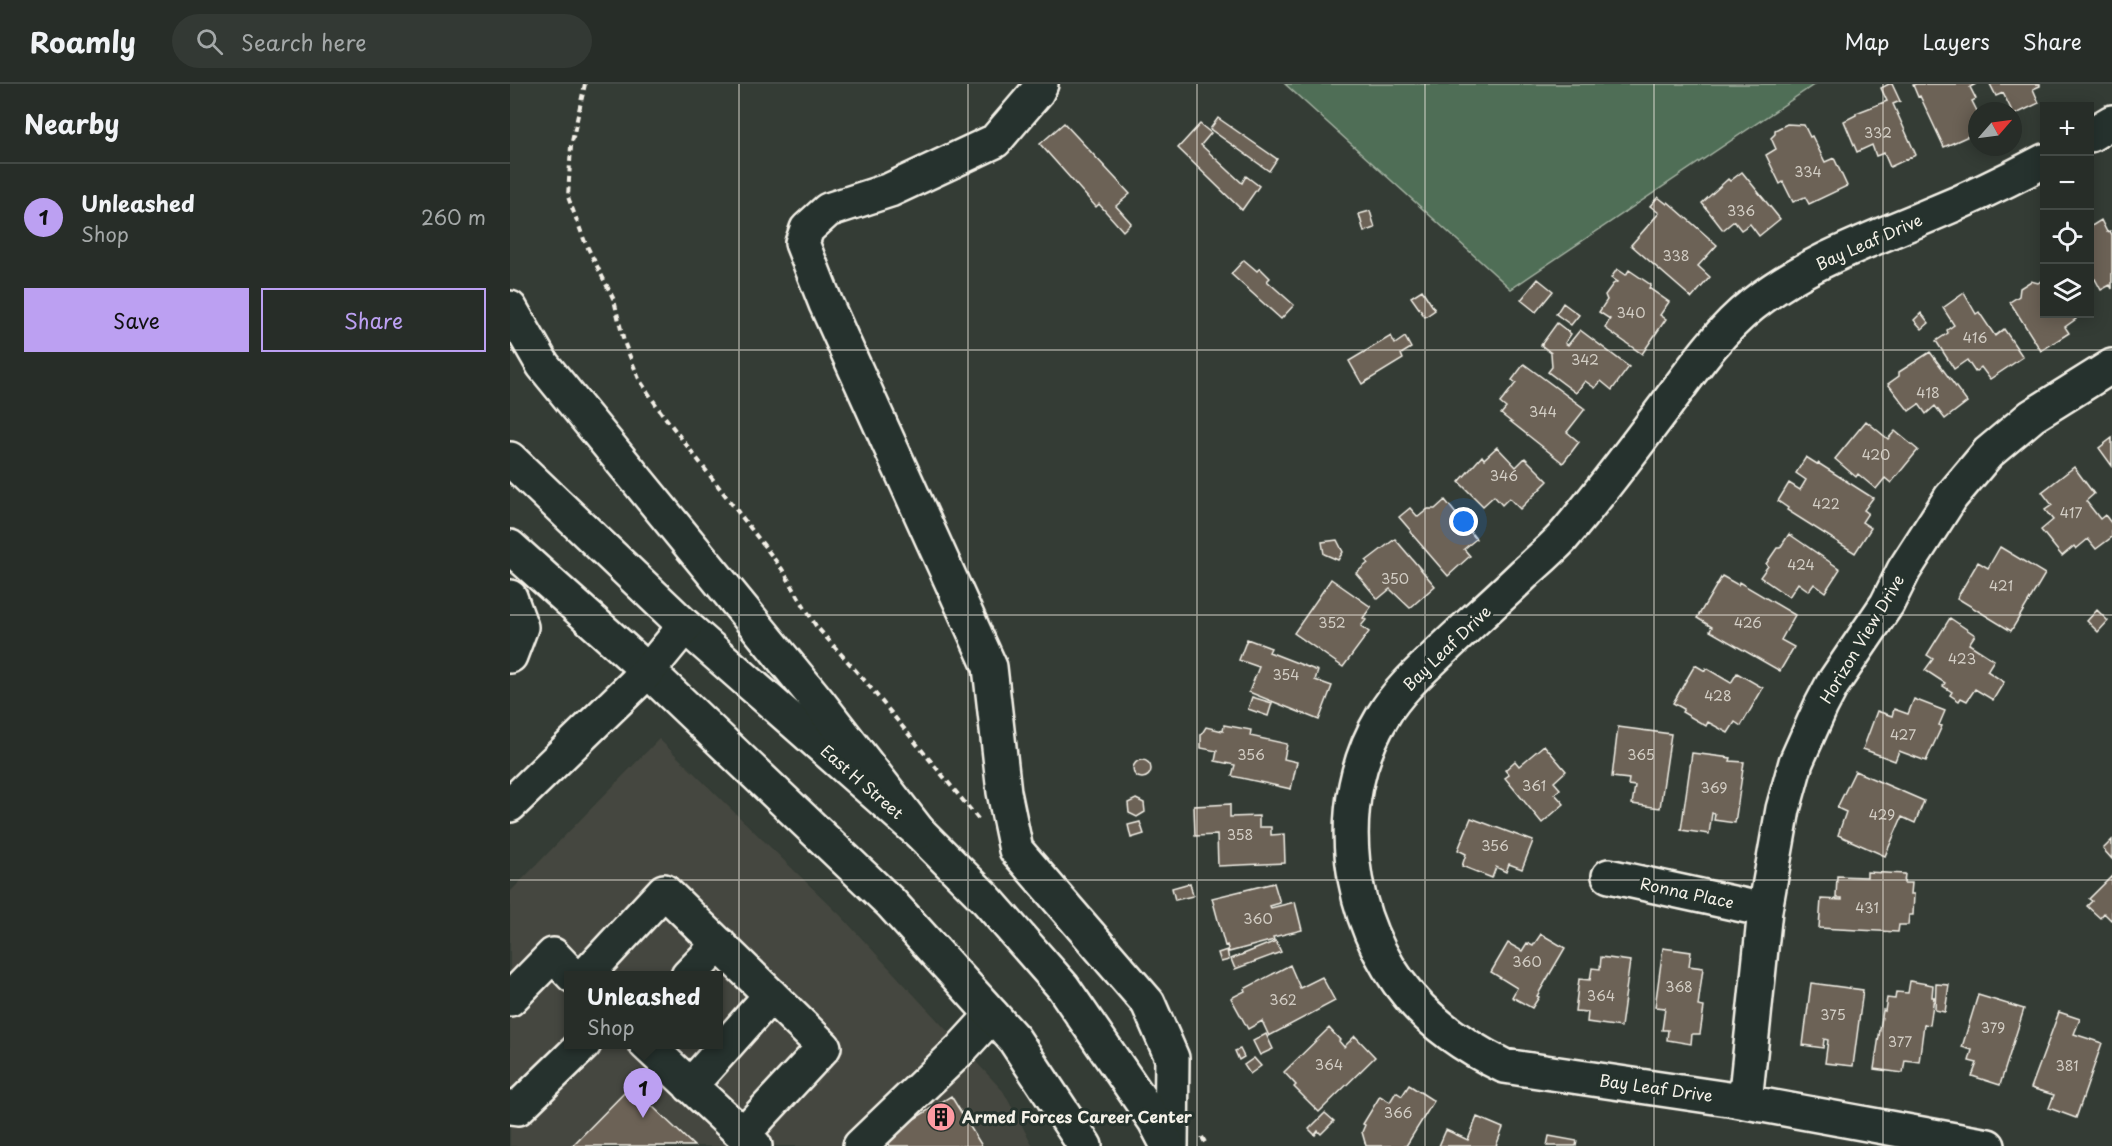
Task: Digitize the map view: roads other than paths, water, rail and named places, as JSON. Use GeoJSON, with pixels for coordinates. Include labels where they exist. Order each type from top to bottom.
{"type":"FeatureCollection","features":[{"type":"Feature","properties":{"kind":"main road"},"geometry":{"type":"LineString","coordinates":[[1041,84],[1037,92],[995,141],[890,190],[828,210],[807,229],[802,243],[826,304],[990,667],[1004,792],[1016,850],[1148,1003],[1172,1058],[1179,1140]]}},
{"type":"Feature","properties":{"kind":"main road"},"geometry":{"type":"LineString","coordinates":[[2094,133],[2112,122]]}},
{"type":"Feature","properties":{"kind":"main road","name":"Bay Leaf Drive"},"geometry":{"type":"LineString","coordinates":[[1988,1146],[1745,1102],[1504,1066],[1478,1053],[1431,1019],[1393,975],[1366,923],[1353,864],[1351,834],[1353,803],[1359,774],[1369,745],[1382,717],[1407,683],[1560,541],[1609,481],[1703,357],[1752,305],[1802,272],[1854,245],[1978,195],[2040,163]]}},
{"type":"Feature","properties":{"kind":"main road"},"geometry":{"type":"LineString","coordinates":[[510,308],[543,365],[820,704],[920,832]]}},
{"type":"Feature","properties":{"kind":"main road","name":"Horizon View Drive"},"geometry":{"type":"LineString","coordinates":[[1745,1102],[1765,910],[1783,809],[1796,762],[1832,685],[1887,604],[1905,570],[1952,497],[1988,453],[2032,416],[2112,366]]}},
{"type":"Feature","properties":{"kind":"main road","name":"East H Street"},"geometry":{"type":"LineString","coordinates":[[510,459],[686,626],[920,832],[986,899],[1063,987],[1155,1121],[1179,1140]]}},
{"type":"Feature","properties":{"kind":"main road"},"geometry":{"type":"LineString","coordinates":[[510,547],[648,671],[891,903],[1014,1039],[1085,1146]]}},
{"type":"Feature","properties":{"kind":"main road"},"geometry":{"type":"LineString","coordinates":[[510,597],[521,627],[510,656]]}},
{"type":"Feature","properties":{"kind":"main road"},"geometry":{"type":"LineString","coordinates":[[510,805],[648,671],[686,626]]}},
{"type":"Feature","properties":{"kind":"main road","name":"Ronna Place"},"geometry":{"type":"LineString","coordinates":[[1609,876],[1765,910]]}},
{"type":"Feature","properties":{"kind":"main road"},"geometry":{"type":"LineString","coordinates":[[589,971],[664,891],[824,1047],[749,1140],[651,1049]]}},
{"type":"Feature","properties":{"kind":"main road"},"geometry":{"type":"LineString","coordinates":[[692,971],[718,944]]}},
{"type":"Feature","properties":{"kind":"main road"},"geometry":{"type":"LineString","coordinates":[[510,999],[554,955],[569,971]]}},
{"type":"Feature","properties":{"kind":"main road"},"geometry":{"type":"LineString","coordinates":[[723,1049],[771,995]]}},
{"type":"Feature","properties":{"kind":"main road"},"geometry":{"type":"LineString","coordinates":[[860,1146],[959,1051],[992,1015]]}},
{"type":"Feature","properties":{"kind":"main road"},"geometry":{"type":"LineString","coordinates":[[510,1107],[519,1108],[579,1049]]}},
{"type":"Feature","properties":{"kind":"main road"},"geometry":{"type":"LineString","coordinates":[[690,1086],[723,1049]]}},
{"type":"Feature","properties":{"kind":"place","name":"Armed Forces Career Center"},"geometry":{"type":"Point","coordinates":[941,1117]}},
{"type":"Feature","properties":{"kind":"place","name":"Unleashed"},"geometry":{"type":"Point","coordinates":[643,1118]}}]}
